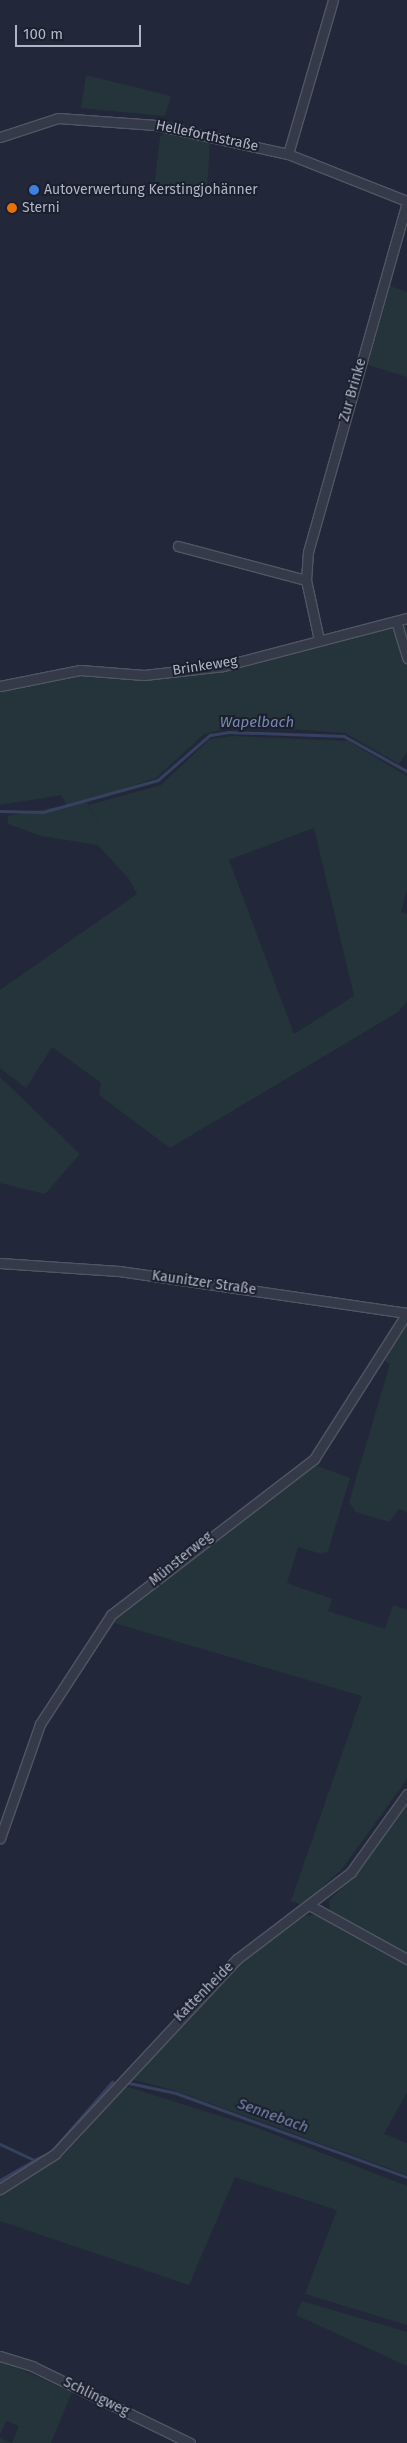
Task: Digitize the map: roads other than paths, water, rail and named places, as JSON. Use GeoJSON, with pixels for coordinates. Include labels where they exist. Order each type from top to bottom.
{"type":"FeatureCollection","features":[{"type":"Feature","properties":{"kind":"street"},"geometry":{"type":"LineString","coordinates":[[288,154],[333,0]]}},
{"type":"Feature","properties":{"kind":"street","name":"Helleforthstraße"},"geometry":{"type":"LineString","coordinates":[[0,137],[58,118],[110,118],[217,136],[288,154],[407,201]]}},
{"type":"Feature","properties":{"kind":"street","name":"Zur Brinke"},"geometry":{"type":"LineString","coordinates":[[319,640],[306,580],[308,552],[407,201]]}},
{"type":"Feature","properties":{"kind":"street"},"geometry":{"type":"LineString","coordinates":[[178,546],[306,580]]}},
{"type":"Feature","properties":{"kind":"street","name":"Brinkeweg"},"geometry":{"type":"LineString","coordinates":[[0,686],[80,670],[144,675],[223,666],[407,618]]}},
{"type":"Feature","properties":{"kind":"street"},"geometry":{"type":"LineString","coordinates":[[396,621],[407,658]]}},
{"type":"Feature","properties":{"kind":"street","name":"Kaunitzer Straße"},"geometry":{"type":"LineString","coordinates":[[0,1263],[119,1271],[407,1312]]}},
{"type":"Feature","properties":{"kind":"street","name":"Münsterweg"},"geometry":{"type":"LineString","coordinates":[[0,1838],[40,1724],[96,1635],[118,1610],[314,1459],[407,1312]]}},
{"type":"Feature","properties":{"kind":"street","name":"Kattenheide"},"geometry":{"type":"LineString","coordinates":[[0,2189],[55,2154],[230,1966],[311,1906],[351,1872],[407,1794]]}},
{"type":"Feature","properties":{"kind":"street"},"geometry":{"type":"LineString","coordinates":[[311,1906],[407,1959]]}},
{"type":"Feature","properties":{"kind":"street","name":"Schlingweg"},"geometry":{"type":"LineString","coordinates":[[0,2356],[32,2366],[190,2443]]}},
{"type":"Feature","properties":{"kind":"waterway","name":"Wapelbach"},"geometry":{"type":"LineString","coordinates":[[0,811],[43,812],[158,780],[210,735],[229,732],[344,736],[407,771]]}},
{"type":"Feature","properties":{"kind":"waterway","name":"Sennebach"},"geometry":{"type":"LineString","coordinates":[[0,2144],[34,2160],[51,2152],[112,2082]]}},
{"type":"Feature","properties":{"kind":"waterway","name":"Sennebach"},"geometry":{"type":"LineString","coordinates":[[129,2083],[176,2093],[407,2177]]}},
{"type":"Feature","properties":{"kind":"waterway"},"geometry":{"type":"LineString","coordinates":[[0,2180],[34,2160]]}},
{"type":"Feature","properties":{"kind":"place","name":"Autoverwertung Kerstingjohänner"},"geometry":{"type":"Point","coordinates":[34,190]}},
{"type":"Feature","properties":{"kind":"place","name":"Sterni"},"geometry":{"type":"Point","coordinates":[12,208]}}]}
